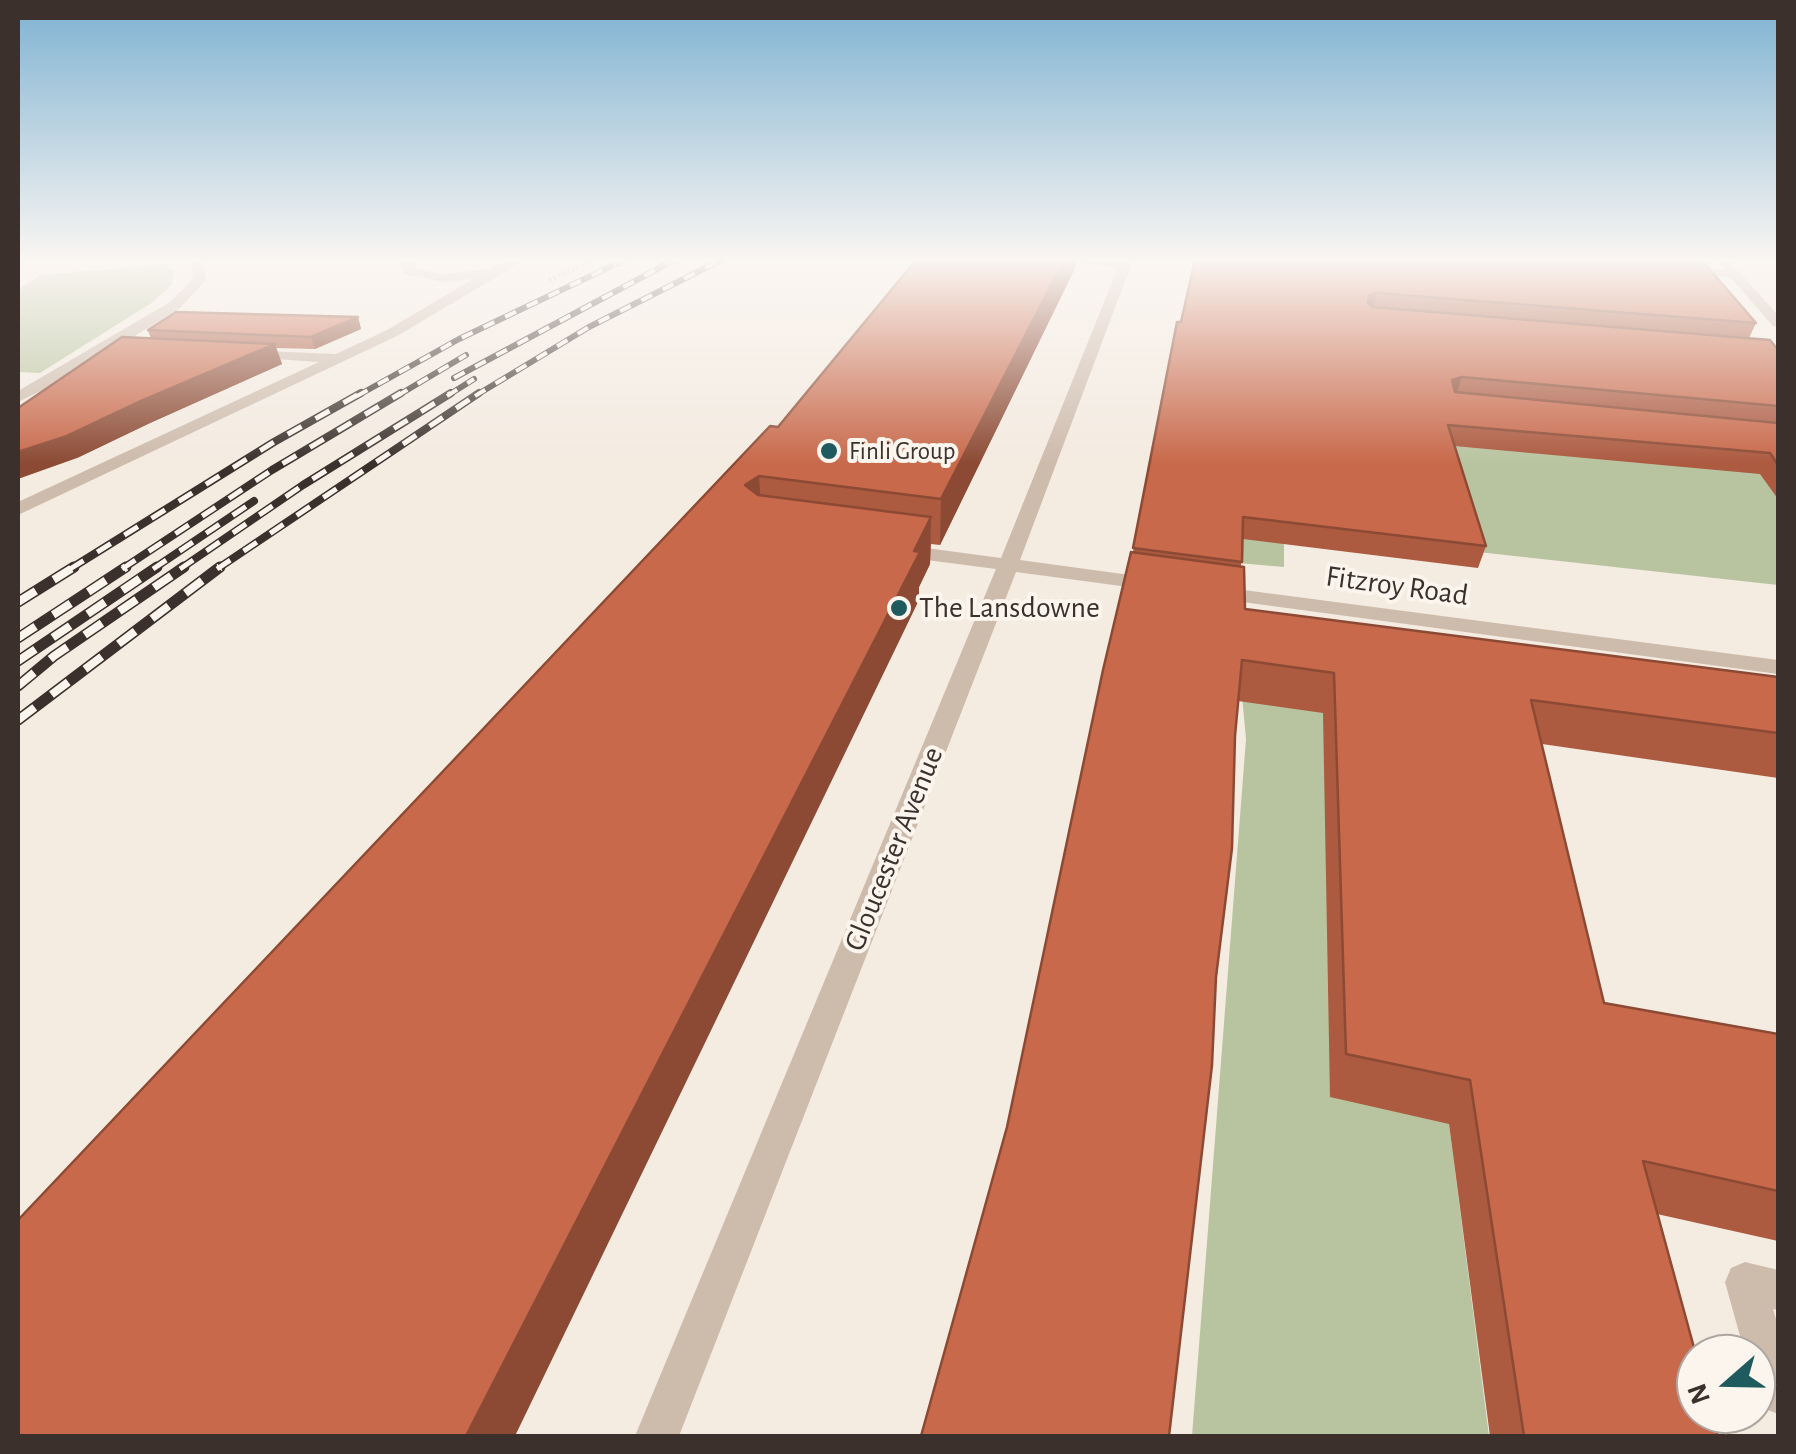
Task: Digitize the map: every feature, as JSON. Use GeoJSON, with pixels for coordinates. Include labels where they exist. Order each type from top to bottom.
{"type":"FeatureCollection","features":[{"type":"Feature","properties":{"kind":"street"},"geometry":{"type":"LineString","coordinates":[[18,396],[138,328]]}},
{"type":"Feature","properties":{"kind":"street"},"geometry":{"type":"LineString","coordinates":[[18,508],[399,328]]}},
{"type":"Feature","properties":{"kind":"street","name":"Gloucester Avenue"},"geometry":{"type":"LineString","coordinates":[[656,1436],[1101,328]]}},
{"type":"Feature","properties":{"kind":"street"},"geometry":{"type":"LineString","coordinates":[[106,349],[142,350]]}},
{"type":"Feature","properties":{"kind":"street"},"geometry":{"type":"LineString","coordinates":[[235,353],[340,358]]}},
{"type":"Feature","properties":{"kind":"street","name":"Fitzroy Road"},"geometry":{"type":"LineString","coordinates":[[874,547],[1778,666]]}},
{"type":"Feature","properties":{"kind":"street"},"geometry":{"type":"LineString","coordinates":[[1778,1290],[1746,1282],[1778,1393]]}},
{"type":"Feature","properties":{"kind":"green space"},"geometry":{"type":"Polygon","coordinates":[[[18,328],[112,328],[40,373],[18,372],[18,328]]]}},
{"type":"Feature","properties":{"kind":"green space"},"geometry":{"type":"Polygon","coordinates":[[[1249,346],[1442,444],[1744,449],[1778,497],[1778,585],[1469,551],[1284,507],[1284,567],[1238,563],[1249,346]]]}},
{"type":"Feature","properties":{"kind":"green space"},"geometry":{"type":"Polygon","coordinates":[[[1237,642],[1480,735],[1449,1124],[1489,1436],[1192,1436],[1246,739],[1237,642]]]}},
{"type":"Feature","properties":{"kind":"building"},"geometry":{"type":"Polygon","coordinates":[[[151,328],[332,328],[311,337],[148,330],[151,328]]]}},
{"type":"Feature","properties":{"kind":"building"},"geometry":{"type":"Polygon","coordinates":[[[860,328],[1029,328],[941,499],[759,476],[745,485],[758,495],[931,517],[914,551],[920,552],[466,1436],[18,1436],[18,1220],[770,426],[778,427],[860,328]]]}},
{"type":"Feature","properties":{"kind":"building"},"geometry":{"type":"Polygon","coordinates":[[[1176,328],[1624,328],[1770,340],[1778,350],[1778,406],[1462,377],[1452,380],[1455,392],[1778,423],[1778,465],[1770,453],[1448,425],[1486,546],[1243,517],[1242,562],[1133,548],[1176,328]]]}},
{"type":"Feature","properties":{"kind":"building"},"geometry":{"type":"Polygon","coordinates":[[[122,337],[275,344],[67,436],[18,452],[18,408],[122,337]]]}},
{"type":"Feature","properties":{"kind":"building"},"geometry":{"type":"Polygon","coordinates":[[[1131,552],[1244,567],[1245,609],[1778,677],[1778,733],[1531,700],[1604,1003],[1778,1034],[1778,1191],[1643,1161],[1690,1334],[1676,1334],[1676,1434],[1718,1436],[1524,1436],[1470,1080],[1346,1054],[1334,673],[1242,660],[1232,848],[1216,977],[1212,1065],[1169,1436],[921,1436],[1007,1127],[1131,552]]]}},
{"type":"Feature","properties":{"kind":"railway"},"geometry":{"type":"LineString","coordinates":[[357,396],[482,328]]}},
{"type":"Feature","properties":{"kind":"railway"},"geometry":{"type":"LineString","coordinates":[[454,378],[547,328]]}},
{"type":"Feature","properties":{"kind":"railway"},"geometry":{"type":"LineString","coordinates":[[475,396],[588,328]]}},
{"type":"Feature","properties":{"kind":"railway"},"geometry":{"type":"LineString","coordinates":[[397,396],[466,355]]}},
{"type":"Feature","properties":{"kind":"railway"},"geometry":{"type":"LineString","coordinates":[[447,396],[474,379]]}},
{"type":"Feature","properties":{"kind":"railway"},"geometry":{"type":"LineString","coordinates":[[70,569],[274,442],[361,393]]}},
{"type":"Feature","properties":{"kind":"railway"},"geometry":{"type":"LineString","coordinates":[[122,569],[272,470],[401,393]]}},
{"type":"Feature","properties":{"kind":"railway"},"geometry":{"type":"LineString","coordinates":[[180,569],[303,485],[451,393]]}},
{"type":"Feature","properties":{"kind":"railway"},"geometry":{"type":"LineString","coordinates":[[217,569],[479,393]]}},
{"type":"Feature","properties":{"kind":"railway"},"geometry":{"type":"LineString","coordinates":[[153,569],[254,501]]}},
{"type":"Feature","properties":{"kind":"railway"},"geometry":{"type":"LineString","coordinates":[[18,602],[74,567]]}},
{"type":"Feature","properties":{"kind":"railway"},"geometry":{"type":"LineString","coordinates":[[18,638],[126,567]]}},
{"type":"Feature","properties":{"kind":"railway"},"geometry":{"type":"LineString","coordinates":[[18,661],[157,567]]}},
{"type":"Feature","properties":{"kind":"railway"},"geometry":{"type":"LineString","coordinates":[[18,686],[54,656],[184,567]]}},
{"type":"Feature","properties":{"kind":"railway"},"geometry":{"type":"LineString","coordinates":[[18,720],[220,567]]}},
{"type":"Feature","properties":{"kind":"place","name":"Finli Group"},"geometry":{"type":"Point","coordinates":[829,451]}},
{"type":"Feature","properties":{"kind":"place","name":"The Lansdowne"},"geometry":{"type":"Point","coordinates":[899,608]}}]}
